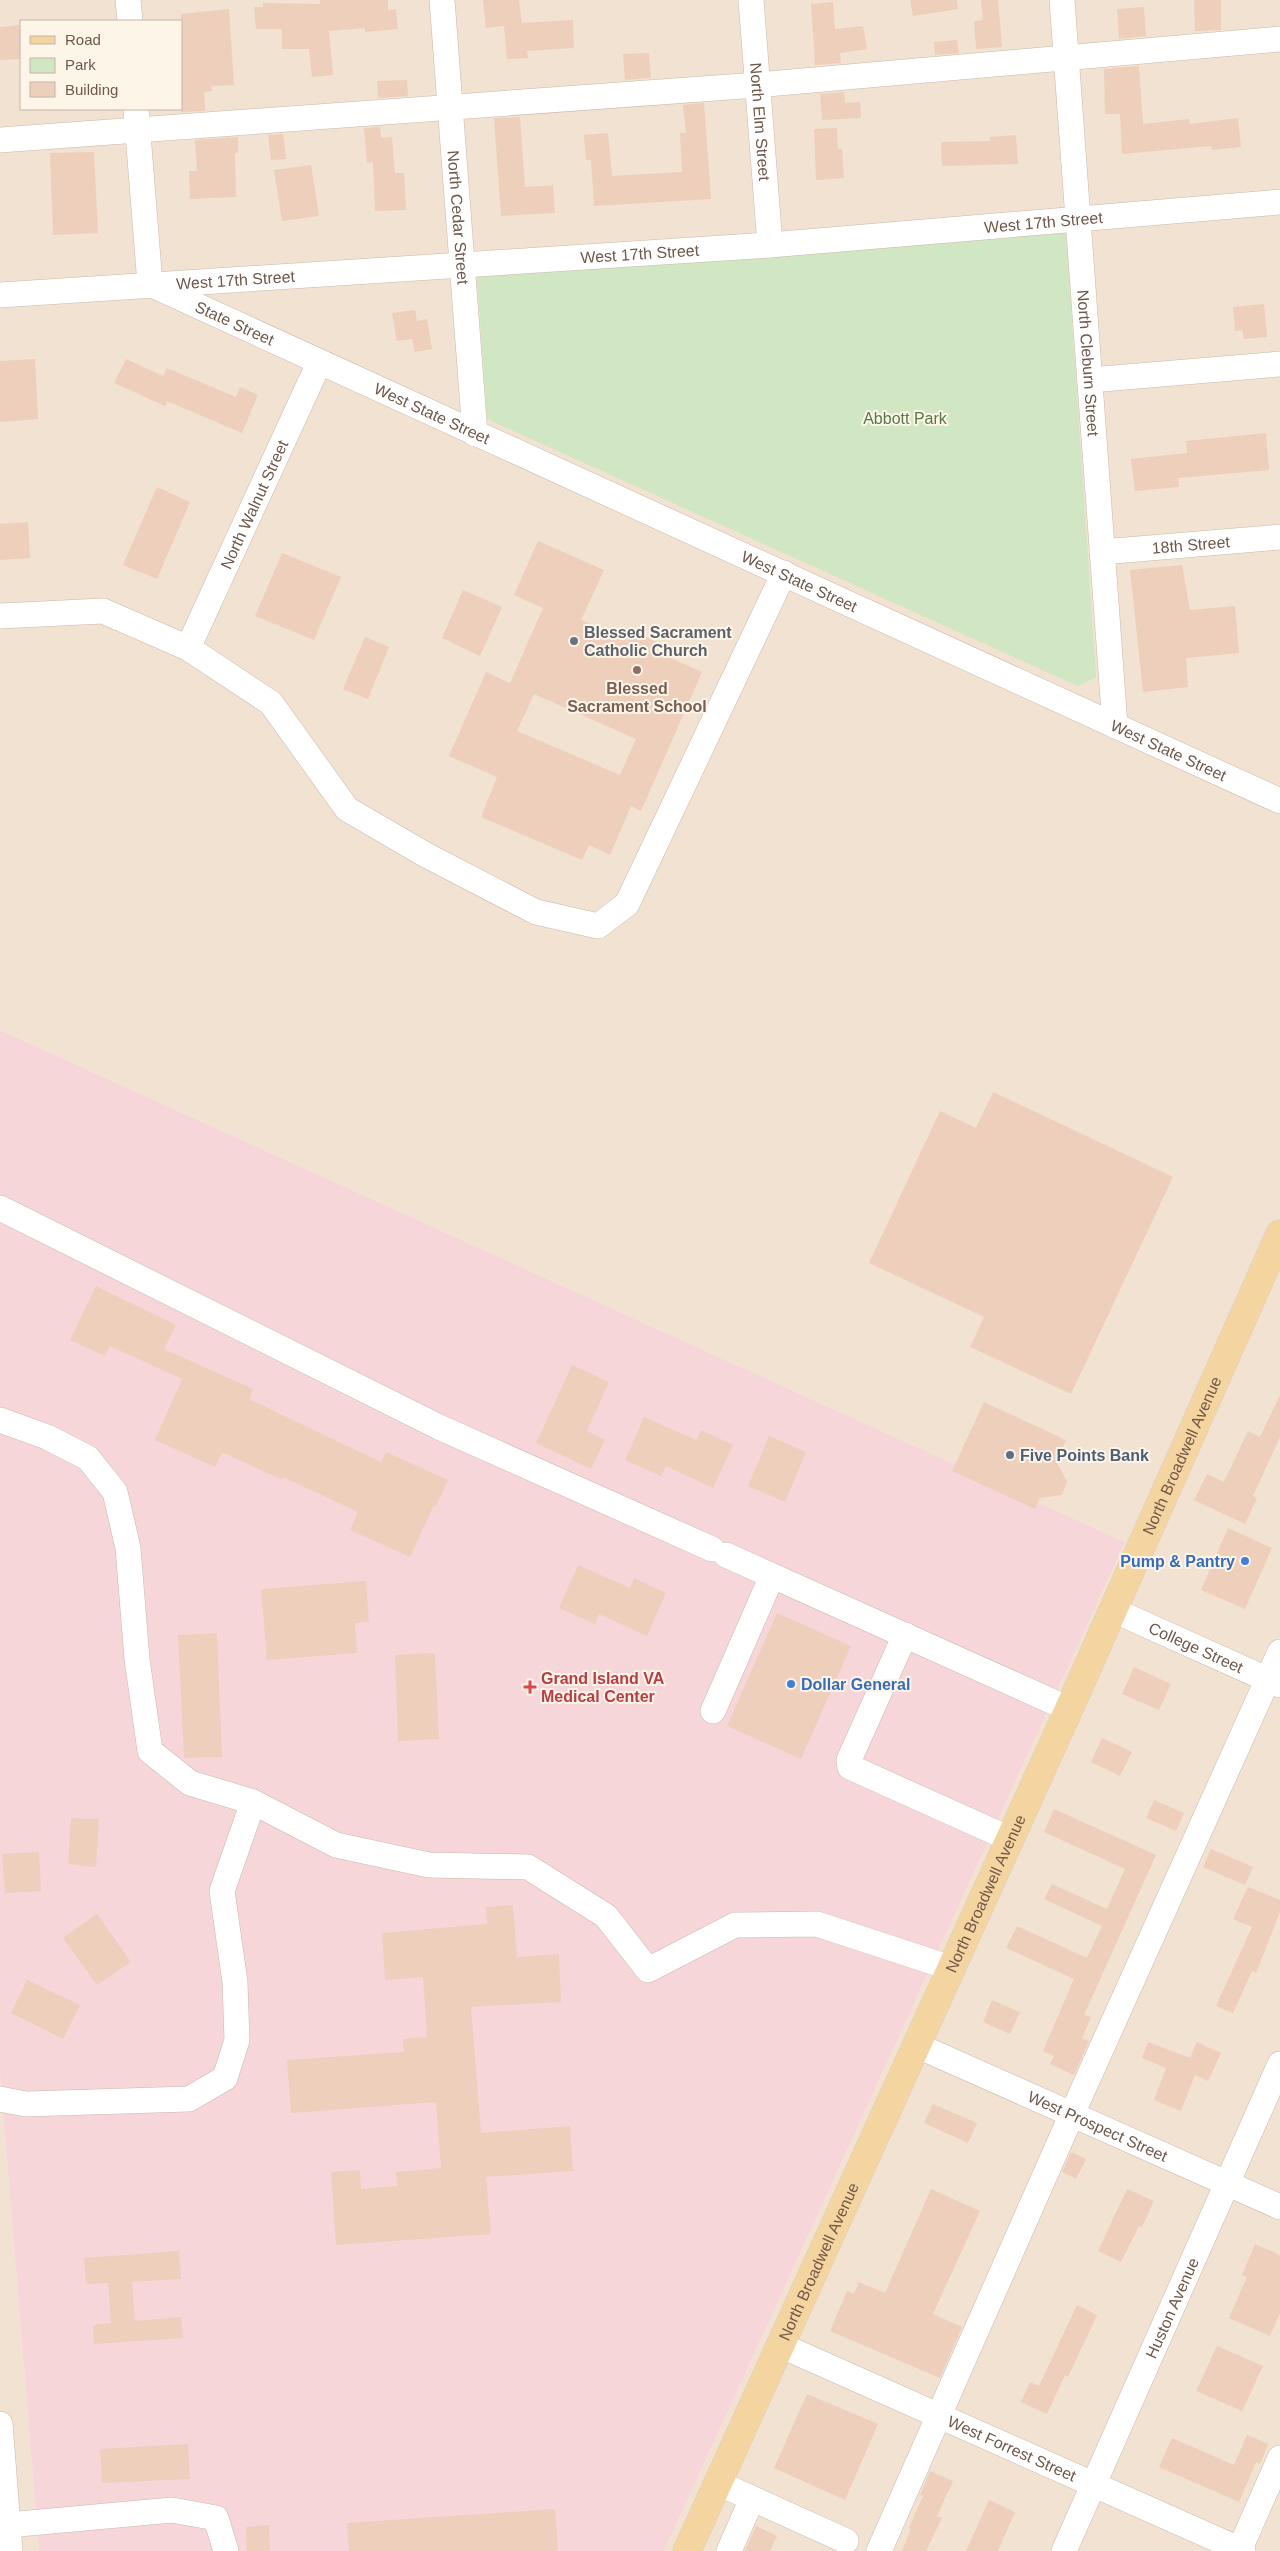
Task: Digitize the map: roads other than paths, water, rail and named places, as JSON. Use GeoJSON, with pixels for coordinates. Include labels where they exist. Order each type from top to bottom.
{"type":"FeatureCollection","features":[{"type":"Feature","properties":{"kind":"main road","name":"North Broadwell Avenue"},"geometry":{"type":"LineString","coordinates":[[687,2551],[1069,1709],[1280,1234]]}},
{"type":"Feature","properties":{"kind":"street"},"geometry":{"type":"LineString","coordinates":[[128,0],[130,20]]}},
{"type":"Feature","properties":{"kind":"street","name":"North Cedar Street"},"geometry":{"type":"LineString","coordinates":[[442,0],[475,434]]}},
{"type":"Feature","properties":{"kind":"street","name":"North Elm Street"},"geometry":{"type":"LineString","coordinates":[[750,0],[770,245]]}},
{"type":"Feature","properties":{"kind":"street","name":"North Cleburn Street"},"geometry":{"type":"LineString","coordinates":[[1062,0],[1115,726]]}},
{"type":"Feature","properties":{"kind":"street"},"geometry":{"type":"LineString","coordinates":[[0,140],[137,119],[450,108],[757,85],[1280,39]]}},
{"type":"Feature","properties":{"kind":"street"},"geometry":{"type":"LineString","coordinates":[[137,119],[150,284]]}},
{"type":"Feature","properties":{"kind":"street","name":"West 17th Street"},"geometry":{"type":"LineString","coordinates":[[0,295],[770,245],[1280,202]]}},
{"type":"Feature","properties":{"kind":"street","name":"State Street"},"geometry":{"type":"LineString","coordinates":[[150,284],[319,363]]}},
{"type":"Feature","properties":{"kind":"street","name":"West State Street"},"geometry":{"type":"LineString","coordinates":[[319,363],[784,573],[1280,801]]}},
{"type":"Feature","properties":{"kind":"street","name":"North Walnut Street"},"geometry":{"type":"LineString","coordinates":[[188,648],[319,363]]}},
{"type":"Feature","properties":{"kind":"street"},"geometry":{"type":"LineString","coordinates":[[1090,380],[1280,364]]}},
{"type":"Feature","properties":{"kind":"street","name":"18th Street"},"geometry":{"type":"LineString","coordinates":[[1102,552],[1280,537]]}},
{"type":"Feature","properties":{"kind":"street"},"geometry":{"type":"LineString","coordinates":[[0,616],[103,611],[188,648],[271,703],[347,809],[426,855],[536,912],[598,926],[627,904],[784,573]]}},
{"type":"Feature","properties":{"kind":"street"},"geometry":{"type":"LineString","coordinates":[[0,1208],[440,1428],[1069,1709]]}},
{"type":"Feature","properties":{"kind":"street"},"geometry":{"type":"LineString","coordinates":[[0,1420],[47,1437],[88,1458],[115,1492],[128,1548],[137,1659],[150,1751],[190,1783],[253,1802],[336,1845],[429,1865],[528,1868],[606,1916],[648,1970],[735,1925],[817,1924],[951,1968]]}},
{"type":"Feature","properties":{"kind":"street"},"geometry":{"type":"LineString","coordinates":[[713,1711],[772,1576]]}},
{"type":"Feature","properties":{"kind":"street","name":"College Street"},"geometry":{"type":"LineString","coordinates":[[1113,1610],[1274,1682]]}},
{"type":"Feature","properties":{"kind":"street"},"geometry":{"type":"LineString","coordinates":[[905,1635],[849,1760],[850,1767],[1010,1840]]}},
{"type":"Feature","properties":{"kind":"street"},"geometry":{"type":"LineString","coordinates":[[880,2551],[1072,2114],[1274,1682],[1280,1652]]}},
{"type":"Feature","properties":{"kind":"street"},"geometry":{"type":"LineString","coordinates":[[0,2099],[26,2104],[189,2099],[225,2078],[238,2040],[235,1982],[222,1891],[253,1802]]}},
{"type":"Feature","properties":{"kind":"street","name":"West Prospect Street"},"geometry":{"type":"LineString","coordinates":[[916,2045],[1280,2207]]}},
{"type":"Feature","properties":{"kind":"street","name":"Huston Avenue"},"geometry":{"type":"LineString","coordinates":[[1064,2551],[1280,2064]]}},
{"type":"Feature","properties":{"kind":"street","name":"West Forrest Street"},"geometry":{"type":"LineString","coordinates":[[780,2345],[1240,2550]]}},
{"type":"Feature","properties":{"kind":"street"},"geometry":{"type":"LineString","coordinates":[[0,2424],[10,2551]]}},
{"type":"Feature","properties":{"kind":"street"},"geometry":{"type":"LineString","coordinates":[[1240,2550],[1280,2458]]}},
{"type":"Feature","properties":{"kind":"street"},"geometry":{"type":"LineString","coordinates":[[718,2483],[846,2541]]}},
{"type":"Feature","properties":{"kind":"street"},"geometry":{"type":"LineString","coordinates":[[729,2551],[752,2499]]}},
{"type":"Feature","properties":{"kind":"street"},"geometry":{"type":"LineString","coordinates":[[8,2525],[172,2510],[216,2518],[226,2551]]}},
{"type":"Feature","properties":{"kind":"place","name":"Blessed Sacrament Catholic Church"},"geometry":{"type":"Point","coordinates":[574,641]}},
{"type":"Feature","properties":{"kind":"place","name":"Blessed Sacrament School"},"geometry":{"type":"Point","coordinates":[637,670]}},
{"type":"Feature","properties":{"kind":"place","name":"Five Points Bank"},"geometry":{"type":"Point","coordinates":[1010,1455]}},
{"type":"Feature","properties":{"kind":"place","name":"Pump & Pantry"},"geometry":{"type":"Point","coordinates":[1245,1561]}},
{"type":"Feature","properties":{"kind":"place","name":"Dollar General"},"geometry":{"type":"Point","coordinates":[791,1684]}},
{"type":"Feature","properties":{"kind":"place","name":"Grand Island VA Medical Center"},"geometry":{"type":"Point","coordinates":[530,1687]}},
{"type":"Feature","properties":{"kind":"park label","name":"Abbott Park"},"geometry":{"type":"Point","coordinates":[905,418]}}]}
